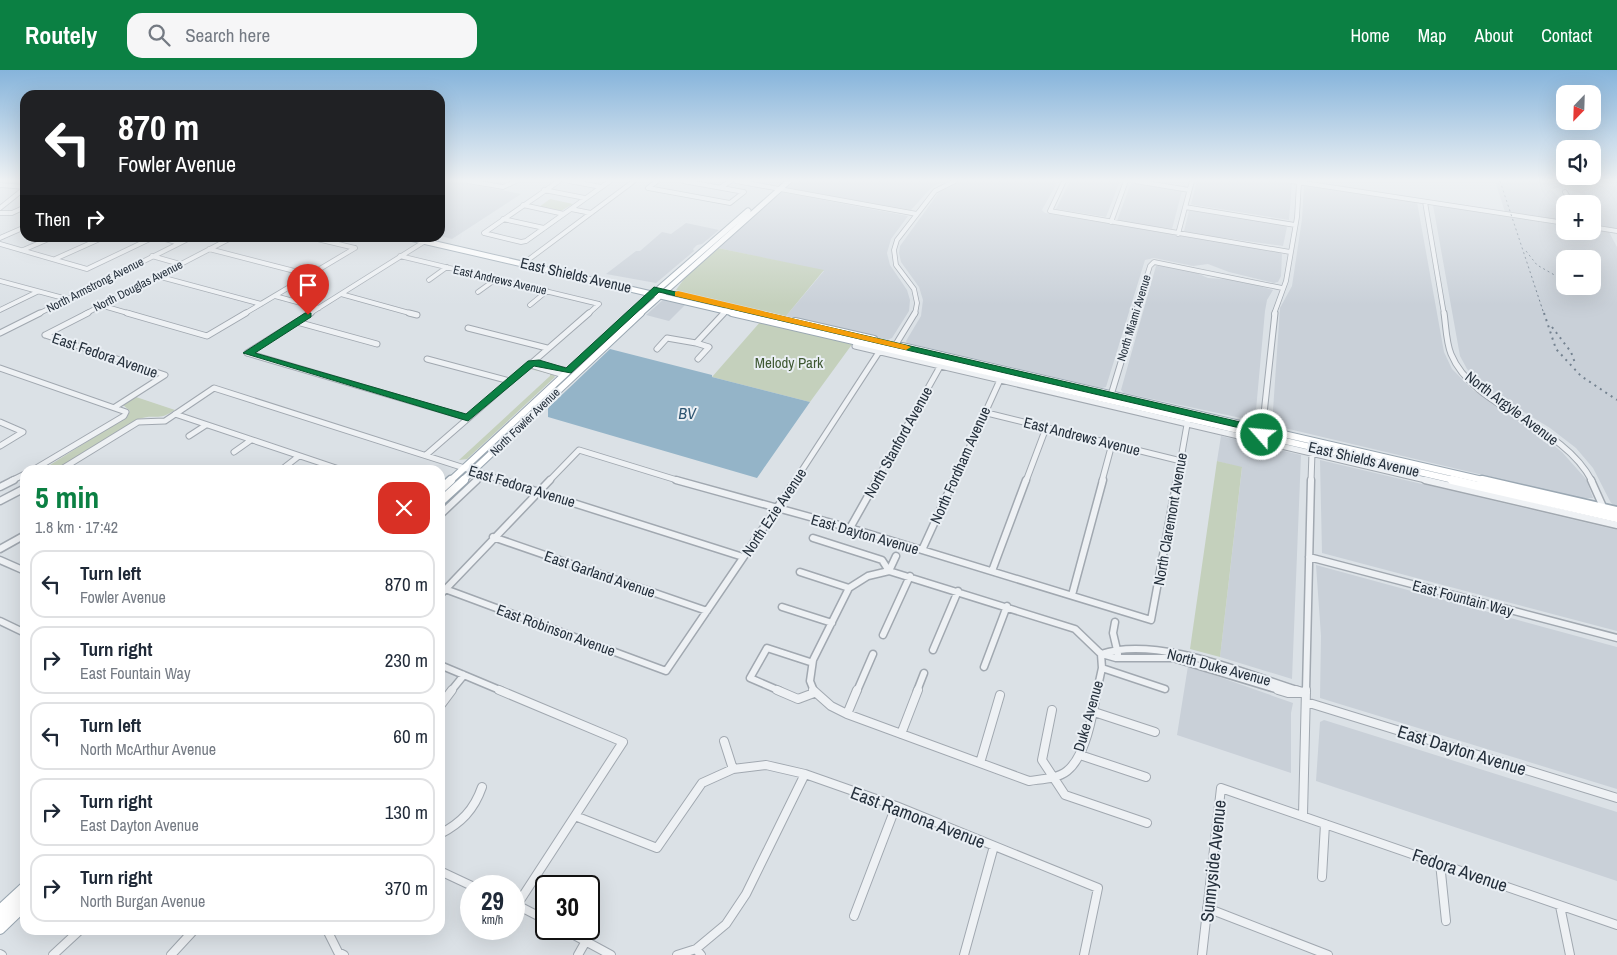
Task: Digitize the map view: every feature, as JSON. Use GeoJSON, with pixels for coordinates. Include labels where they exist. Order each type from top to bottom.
{"type":"FeatureCollection","features":[{"type":"Feature","properties":{"kind":"main road","name":"North Fowler Avenue"},"geometry":{"type":"LineString","coordinates":[[445,497],[658,292],[735,222]]}},
{"type":"Feature","properties":{"kind":"main road"},"geometry":{"type":"LineString","coordinates":[[726,237],[740,222]]}},
{"type":"Feature","properties":{"kind":"main road","name":"North Fowler Avenue"},"geometry":{"type":"LineString","coordinates":[[658,292],[741,222]]}},
{"type":"Feature","properties":{"kind":"main road","name":"East Shields Avenue"},"geometry":{"type":"LineString","coordinates":[[439,242],[476,252],[580,272],[771,321],[895,347]]}},
{"type":"Feature","properties":{"kind":"main road","name":"East Shields Avenue"},"geometry":{"type":"LineString","coordinates":[[441,242],[658,292],[831,329],[942,362],[1187,422],[1262,436],[1605,512],[1617,518]]}},
{"type":"Feature","properties":{"kind":"main road"},"geometry":{"type":"LineString","coordinates":[[445,485],[566,373],[658,292]]}},
{"type":"Feature","properties":{"kind":"main road"},"geometry":{"type":"LineString","coordinates":[[771,321],[777,319],[831,329]]}},
{"type":"Feature","properties":{"kind":"main road","name":"East Shields Avenue"},"geometry":{"type":"LineString","coordinates":[[942,362],[1111,395],[1262,436]]}},
{"type":"Feature","properties":{"kind":"main road"},"geometry":{"type":"LineString","coordinates":[[546,402],[546,398],[570,373],[566,373]]}},
{"type":"Feature","properties":{"kind":"main road","name":"East Shields Avenue"},"geometry":{"type":"LineString","coordinates":[[1605,512],[1617,511]]}},
{"type":"Feature","properties":{"kind":"main road"},"geometry":{"type":"LineString","coordinates":[[0,910],[20,892]]}},
{"type":"Feature","properties":{"kind":"main road"},"geometry":{"type":"LineString","coordinates":[[0,920],[20,901]]}},
{"type":"Feature","properties":{"kind":"main road"},"geometry":{"type":"LineString","coordinates":[[0,929],[20,911]]}},
{"type":"Feature","properties":{"kind":"street"},"geometry":{"type":"LineString","coordinates":[[499,222],[484,233],[524,242],[552,222]]}},
{"type":"Feature","properties":{"kind":"street"},"geometry":{"type":"LineString","coordinates":[[518,222],[544,228]]}},
{"type":"Feature","properties":{"kind":"street"},"geometry":{"type":"LineString","coordinates":[[526,262],[579,222]]}},
{"type":"Feature","properties":{"kind":"street"},"geometry":{"type":"LineString","coordinates":[[895,347],[914,317],[917,303],[914,290],[896,265],[894,250],[897,240],[911,222]]}},
{"type":"Feature","properties":{"kind":"street"},"geometry":{"type":"LineString","coordinates":[[1113,222],[1290,252]]}},
{"type":"Feature","properties":{"kind":"street"},"geometry":{"type":"LineString","coordinates":[[1178,234],[1181,222]]}},
{"type":"Feature","properties":{"kind":"street"},"geometry":{"type":"LineString","coordinates":[[1262,436],[1275,309],[1286,281],[1295,225],[1278,222]]}},
{"type":"Feature","properties":{"kind":"street","name":"North Argyle Avenue"},"geometry":{"type":"LineString","coordinates":[[1428,222],[1451,354],[1458,368],[1470,380],[1551,436],[1579,461],[1594,486],[1605,512]]}},
{"type":"Feature","properties":{"kind":"street"},"geometry":{"type":"LineString","coordinates":[[1601,228],[1617,231]]}},
{"type":"Feature","properties":{"kind":"street"},"geometry":{"type":"LineString","coordinates":[[0,238],[20,229]]}},
{"type":"Feature","properties":{"kind":"street"},"geometry":{"type":"LineString","coordinates":[[23,250],[42,242]]}},
{"type":"Feature","properties":{"kind":"street"},"geometry":{"type":"LineString","coordinates":[[55,259],[93,242]]}},
{"type":"Feature","properties":{"kind":"street"},"geometry":{"type":"LineString","coordinates":[[0,244],[87,269],[144,242]]}},
{"type":"Feature","properties":{"kind":"street","name":"North Armstrong Avenue"},"geometry":{"type":"LineString","coordinates":[[0,333],[182,242]]}},
{"type":"Feature","properties":{"kind":"street","name":"North Douglas Avenue"},"geometry":{"type":"LineString","coordinates":[[45,335],[223,242]]}},
{"type":"Feature","properties":{"kind":"street"},"geometry":{"type":"LineString","coordinates":[[100,305],[207,336],[356,248],[330,242]]}},
{"type":"Feature","properties":{"kind":"street"},"geometry":{"type":"LineString","coordinates":[[423,242],[247,353],[468,418]]}},
{"type":"Feature","properties":{"kind":"street"},"geometry":{"type":"LineString","coordinates":[[209,249],[310,275]]}},
{"type":"Feature","properties":{"kind":"street"},"geometry":{"type":"LineString","coordinates":[[152,256],[180,264]]}},
{"type":"Feature","properties":{"kind":"street","name":"East Andrews Avenue"},"geometry":{"type":"LineString","coordinates":[[400,256],[599,304],[547,348]]}},
{"type":"Feature","properties":{"kind":"street","name":"North Miami Avenue"},"geometry":{"type":"LineString","coordinates":[[1111,395],[1150,266],[1154,262],[1204,270],[1282,288]]}},
{"type":"Feature","properties":{"kind":"street"},"geometry":{"type":"LineString","coordinates":[[429,280],[447,268]]}},
{"type":"Feature","properties":{"kind":"street"},"geometry":{"type":"LineString","coordinates":[[157,276],[261,304]]}},
{"type":"Feature","properties":{"kind":"street"},"geometry":{"type":"LineString","coordinates":[[478,292],[496,279]]}},
{"type":"Feature","properties":{"kind":"street"},"geometry":{"type":"LineString","coordinates":[[0,281],[48,296],[67,299]]}},
{"type":"Feature","properties":{"kind":"street"},"geometry":{"type":"LineString","coordinates":[[530,305],[547,291]]}},
{"type":"Feature","properties":{"kind":"street"},"geometry":{"type":"LineString","coordinates":[[0,310],[37,292]]}},
{"type":"Feature","properties":{"kind":"street"},"geometry":{"type":"LineString","coordinates":[[340,294],[417,314]]}},
{"type":"Feature","properties":{"kind":"street"},"geometry":{"type":"LineString","coordinates":[[48,296],[48,298],[62,302]]}},
{"type":"Feature","properties":{"kind":"street"},"geometry":{"type":"LineString","coordinates":[[275,296],[319,308]]}},
{"type":"Feature","properties":{"kind":"street"},"geometry":{"type":"LineString","coordinates":[[696,343],[727,310]]}},
{"type":"Feature","properties":{"kind":"street"},"geometry":{"type":"LineString","coordinates":[[297,322],[376,344]]}},
{"type":"Feature","properties":{"kind":"street"},"geometry":{"type":"LineString","coordinates":[[468,328],[547,348]]}},
{"type":"Feature","properties":{"kind":"street","name":"East Fedora Avenue"},"geometry":{"type":"LineString","coordinates":[[45,335],[165,375],[115,407]]}},
{"type":"Feature","properties":{"kind":"street"},"geometry":{"type":"LineString","coordinates":[[657,349],[667,338],[710,347],[698,359]]}},
{"type":"Feature","properties":{"kind":"street","name":"East Shields Avenue"},"geometry":{"type":"LineString","coordinates":[[855,346],[879,352],[942,362],[1000,380],[1187,422]]}},
{"type":"Feature","properties":{"kind":"street"},"geometry":{"type":"LineString","coordinates":[[426,455],[547,348]]}},
{"type":"Feature","properties":{"kind":"street","name":"North Ezie Avenue"},"geometry":{"type":"LineString","coordinates":[[666,671],[778,508],[879,352]]}},
{"type":"Feature","properties":{"kind":"street"},"geometry":{"type":"LineString","coordinates":[[427,359],[510,382]]}},
{"type":"Feature","properties":{"kind":"street","name":"North Stanford Avenue"},"geometry":{"type":"LineString","coordinates":[[850,528],[942,362]]}},
{"type":"Feature","properties":{"kind":"street"},"geometry":{"type":"LineString","coordinates":[[531,363],[534,366],[566,373]]}},
{"type":"Feature","properties":{"kind":"street"},"geometry":{"type":"LineString","coordinates":[[0,368],[126,412],[124,416],[45,465]]}},
{"type":"Feature","properties":{"kind":"street","name":"North Fordham Avenue"},"geometry":{"type":"LineString","coordinates":[[922,550],[983,412],[1000,380]]}},
{"type":"Feature","properties":{"kind":"street","name":"East Fedora Avenue"},"geometry":{"type":"LineString","coordinates":[[175,414],[214,388],[743,557]]}},
{"type":"Feature","properties":{"kind":"street","name":"East Andrews Avenue"},"geometry":{"type":"LineString","coordinates":[[983,412],[1181,461]]}},
{"type":"Feature","properties":{"kind":"street"},"geometry":{"type":"LineString","coordinates":[[68,465],[138,422],[149,419],[159,422],[175,414],[327,465]]}},
{"type":"Feature","properties":{"kind":"street"},"geometry":{"type":"LineString","coordinates":[[0,422],[23,432],[0,446]]}},
{"type":"Feature","properties":{"kind":"street","name":"North Claremont Avenue"},"geometry":{"type":"LineString","coordinates":[[1151,620],[1187,422]]}},
{"type":"Feature","properties":{"kind":"street"},"geometry":{"type":"LineString","coordinates":[[189,436],[206,425]]}},
{"type":"Feature","properties":{"kind":"street"},"geometry":{"type":"LineString","coordinates":[[992,571],[1046,428]]}},
{"type":"Feature","properties":{"kind":"street","name":"East Shields Avenue"},"geometry":{"type":"LineString","coordinates":[[1262,436],[1312,453],[1617,525]]}},
{"type":"Feature","properties":{"kind":"street"},"geometry":{"type":"LineString","coordinates":[[234,452],[252,440]]}},
{"type":"Feature","properties":{"kind":"street"},"geometry":{"type":"LineString","coordinates":[[1072,595],[1112,444]]}},
{"type":"Feature","properties":{"kind":"street","name":"East Dayton Avenue"},"geometry":{"type":"LineString","coordinates":[[538,490],[579,450],[732,497],[850,528],[1151,620]]}},
{"type":"Feature","properties":{"kind":"street"},"geometry":{"type":"LineString","coordinates":[[1303,815],[1312,453]]}},
{"type":"Feature","properties":{"kind":"street"},"geometry":{"type":"LineString","coordinates":[[287,465],[299,456]]}},
{"type":"Feature","properties":{"kind":"street"},"geometry":{"type":"LineString","coordinates":[[445,511],[483,474]]}},
{"type":"Feature","properties":{"kind":"street"},"geometry":{"type":"LineString","coordinates":[[0,487],[20,477]]}},
{"type":"Feature","properties":{"kind":"street"},"geometry":{"type":"LineString","coordinates":[[445,589],[538,490]]}},
{"type":"Feature","properties":{"kind":"street"},"geometry":{"type":"LineString","coordinates":[[0,501],[20,491]]}},
{"type":"Feature","properties":{"kind":"street"},"geometry":{"type":"LineString","coordinates":[[0,548],[20,538]]}},
{"type":"Feature","properties":{"kind":"street","name":"East Garland Avenue"},"geometry":{"type":"LineString","coordinates":[[494,538],[707,611]]}},
{"type":"Feature","properties":{"kind":"street"},"geometry":{"type":"LineString","coordinates":[[813,538],[882,560],[889,571]]}},
{"type":"Feature","properties":{"kind":"street"},"geometry":{"type":"LineString","coordinates":[[889,571],[896,556]]}},
{"type":"Feature","properties":{"kind":"street","name":"East Fountain Way"},"geometry":{"type":"LineString","coordinates":[[1309,557],[1617,638]]}},
{"type":"Feature","properties":{"kind":"street"},"geometry":{"type":"LineString","coordinates":[[0,560],[20,569]]}},
{"type":"Feature","properties":{"kind":"street"},"geometry":{"type":"LineString","coordinates":[[810,662],[767,648],[750,678],[798,699],[814,693],[809,677],[810,662],[832,624],[849,588],[858,580],[875,572],[889,571],[1007,606],[1075,629],[1101,654]]}},
{"type":"Feature","properties":{"kind":"street"},"geometry":{"type":"LineString","coordinates":[[800,572],[849,588]]}},
{"type":"Feature","properties":{"kind":"street"},"geometry":{"type":"LineString","coordinates":[[883,635],[910,576]]}},
{"type":"Feature","properties":{"kind":"street","name":"East Robinson Avenue"},"geometry":{"type":"LineString","coordinates":[[445,589],[666,671]]}},
{"type":"Feature","properties":{"kind":"street"},"geometry":{"type":"LineString","coordinates":[[933,650],[958,591]]}},
{"type":"Feature","properties":{"kind":"street"},"geometry":{"type":"LineString","coordinates":[[984,667],[1007,606]]}},
{"type":"Feature","properties":{"kind":"street"},"geometry":{"type":"LineString","coordinates":[[782,607],[832,624]]}},
{"type":"Feature","properties":{"kind":"street"},"geometry":{"type":"LineString","coordinates":[[0,622],[20,631]]}},
{"type":"Feature","properties":{"kind":"street"},"geometry":{"type":"LineString","coordinates":[[1115,622],[1113,633],[1120,658]]}},
{"type":"Feature","properties":{"kind":"street","name":"North Duke Avenue"},"geometry":{"type":"LineString","coordinates":[[1101,654],[1117,651],[1171,651],[1306,693]]}},
{"type":"Feature","properties":{"kind":"street"},"geometry":{"type":"LineString","coordinates":[[847,714],[873,654]]}},
{"type":"Feature","properties":{"kind":"street","name":"North Duke Avenue"},"geometry":{"type":"LineString","coordinates":[[1101,654],[1120,658],[1173,658],[1288,693],[1306,693]]}},
{"type":"Feature","properties":{"kind":"street","name":"Duke Avenue"},"geometry":{"type":"LineString","coordinates":[[814,693],[826,705],[847,714],[1029,781],[1052,778],[1068,770],[1080,755],[1102,668],[1101,654]]}},
{"type":"Feature","properties":{"kind":"street"},"geometry":{"type":"LineString","coordinates":[[445,667],[623,742],[525,889]]}},
{"type":"Feature","properties":{"kind":"street"},"geometry":{"type":"LineString","coordinates":[[1102,668],[1165,689]]}},
{"type":"Feature","properties":{"kind":"street"},"geometry":{"type":"LineString","coordinates":[[901,734],[924,673]]}},
{"type":"Feature","properties":{"kind":"street"},"geometry":{"type":"LineString","coordinates":[[445,700],[464,675]]}},
{"type":"Feature","properties":{"kind":"street"},"geometry":{"type":"LineString","coordinates":[[980,763],[1000,696]]}},
{"type":"Feature","properties":{"kind":"street","name":"East Dayton Avenue"},"geometry":{"type":"LineString","coordinates":[[1306,702],[1617,798]]}},
{"type":"Feature","properties":{"kind":"street"},"geometry":{"type":"LineString","coordinates":[[1052,710],[1042,760],[1052,778],[1065,795],[1146,823]]}},
{"type":"Feature","properties":{"kind":"street"},"geometry":{"type":"LineString","coordinates":[[1091,711],[1155,732]]}},
{"type":"Feature","properties":{"kind":"street"},"geometry":{"type":"LineString","coordinates":[[724,741],[733,769]]}},
{"type":"Feature","properties":{"kind":"street"},"geometry":{"type":"LineString","coordinates":[[1080,755],[1146,777]]}},
{"type":"Feature","properties":{"kind":"street","name":"East Ramona Avenue"},"geometry":{"type":"LineString","coordinates":[[575,816],[657,848],[702,783],[733,769],[766,765],[805,774],[896,806],[1098,888],[1084,955]]}},
{"type":"Feature","properties":{"kind":"street"},"geometry":{"type":"LineString","coordinates":[[677,955],[698,952],[726,924],[746,894],[805,774]]}},
{"type":"Feature","properties":{"kind":"street"},"geometry":{"type":"LineString","coordinates":[[445,831],[462,822],[472,812],[482,786]]}},
{"type":"Feature","properties":{"kind":"street","name":"Sunnyside Avenue"},"geometry":{"type":"LineString","coordinates":[[1202,955],[1221,788],[1303,815]]}},
{"type":"Feature","properties":{"kind":"street"},"geometry":{"type":"LineString","coordinates":[[854,916],[896,806]]}},
{"type":"Feature","properties":{"kind":"street","name":"Fedora Avenue"},"geometry":{"type":"LineString","coordinates":[[1303,815],[1617,925]]}},
{"type":"Feature","properties":{"kind":"street"},"geometry":{"type":"LineString","coordinates":[[1322,877],[1325,824]]}},
{"type":"Feature","properties":{"kind":"street"},"geometry":{"type":"LineString","coordinates":[[964,955],[994,846]]}},
{"type":"Feature","properties":{"kind":"street"},"geometry":{"type":"LineString","coordinates":[[1440,863],[1446,922]]}},
{"type":"Feature","properties":{"kind":"street"},"geometry":{"type":"LineString","coordinates":[[445,873],[460,880]]}},
{"type":"Feature","properties":{"kind":"street"},"geometry":{"type":"LineString","coordinates":[[1560,906],[1570,955]]}},
{"type":"Feature","properties":{"kind":"street"},"geometry":{"type":"LineString","coordinates":[[1207,908],[1328,955]]}},
{"type":"Feature","properties":{"kind":"street"},"geometry":{"type":"LineString","coordinates":[[54,955],[75,935]]}},
{"type":"Feature","properties":{"kind":"street"},"geometry":{"type":"LineString","coordinates":[[171,955],[189,935]]}},
{"type":"Feature","properties":{"kind":"street"},"geometry":{"type":"LineString","coordinates":[[330,935],[338,952],[344,955]]}},
{"type":"Feature","properties":{"kind":"street"},"geometry":{"type":"LineString","coordinates":[[578,955],[586,941],[612,955]]}},
{"type":"Feature","properties":{"kind":"shaded area"},"geometry":{"type":"Polygon","coordinates":[[[445,222],[478,222],[452,239],[445,237],[445,222]]]}},
{"type":"Feature","properties":{"kind":"shaded area"},"geometry":{"type":"Polygon","coordinates":[[[747,222],[903,222],[891,239],[887,253],[890,265],[907,290],[910,300],[909,311],[892,338],[887,340],[786,316],[824,271],[718,248],[747,222]]]}},
{"type":"Feature","properties":{"kind":"shaded area"},"geometry":{"type":"Polygon","coordinates":[[[917,222],[1101,222],[1279,252],[1282,254],[1281,276],[1278,282],[1274,283],[1229,272],[1208,264],[1193,266],[1154,258],[1145,260],[1106,387],[1102,388],[907,343],[906,341],[921,316],[923,300],[919,287],[901,262],[900,246],[917,222]]]}},
{"type":"Feature","properties":{"kind":"shaded area"},"geometry":{"type":"Polygon","coordinates":[[[1126,222],[1174,222],[1172,229],[1126,222]]]}},
{"type":"Feature","properties":{"kind":"shaded area"},"geometry":{"type":"Polygon","coordinates":[[[1186,222],[1268,222],[1287,227],[1283,246],[1187,233],[1184,231],[1186,222]]]}},
{"type":"Feature","properties":{"kind":"shaded area"},"geometry":{"type":"Polygon","coordinates":[[[1302,222],[1421,222],[1444,352],[1452,369],[1473,390],[1531,428],[1562,452],[1586,479],[1593,498],[1580,498],[1272,425],[1280,308],[1292,286],[1302,222]]]}},
{"type":"Feature","properties":{"kind":"shaded area"},"geometry":{"type":"Polygon","coordinates":[[[1436,222],[1547,222],[1556,224],[1556,240],[1601,240],[1601,230],[1609,232],[1617,247],[1617,507],[1611,503],[1593,468],[1576,448],[1550,428],[1488,390],[1467,369],[1460,356],[1436,222]]]}},
{"type":"Feature","properties":{"kind":"shaded area"},"geometry":{"type":"Polygon","coordinates":[[[1601,222],[1617,222],[1617,229],[1601,226],[1601,222]]]}},
{"type":"Feature","properties":{"kind":"shaded area"},"geometry":{"type":"Polygon","coordinates":[[[686,223],[719,230],[702,244],[697,245],[693,249],[694,251],[656,283],[606,274],[636,251],[640,251],[662,232],[671,234],[686,223]]]}},
{"type":"Feature","properties":{"kind":"shaded area"},"geometry":{"type":"Polygon","coordinates":[[[1156,266],[1192,271],[1208,278],[1238,280],[1273,290],[1267,300],[1265,311],[1255,421],[1124,393],[1121,390],[1156,266]]]}},
{"type":"Feature","properties":{"kind":"shaded area"},"geometry":{"type":"Polygon","coordinates":[[[664,299],[686,304],[669,321],[646,315],[664,299]]]}},
{"type":"Feature","properties":{"kind":"shaded area"},"geometry":{"type":"Polygon","coordinates":[[[1221,436],[1301,455],[1292,679],[1220,657],[1242,468],[1217,461],[1221,436]]]}},
{"type":"Feature","properties":{"kind":"shaded area"},"geometry":{"type":"Polygon","coordinates":[[[1320,460],[1617,530],[1617,631],[1322,553],[1320,460]]]}},
{"type":"Feature","properties":{"kind":"shaded area"},"geometry":{"type":"Polygon","coordinates":[[[1316,565],[1617,647],[1617,789],[1320,698],[1321,636],[1316,565]]]}},
{"type":"Feature","properties":{"kind":"shaded area"},"geometry":{"type":"Polygon","coordinates":[[[1188,666],[1293,703],[1291,713],[1291,773],[1177,735],[1188,666]]]}},
{"type":"Feature","properties":{"kind":"shaded area"},"geometry":{"type":"Polygon","coordinates":[[[1324,720],[1617,812],[1617,881],[1316,781],[1320,722],[1324,720]]]}},
{"type":"Feature","properties":{"kind":"green space"},"geometry":{"type":"Polygon","coordinates":[[[718,248],[824,270],[786,316],[676,290],[687,275],[718,248]]]}},
{"type":"Feature","properties":{"kind":"green space","name":"Melody Park"},"geometry":{"type":"Polygon","coordinates":[[[761,321],[853,343],[810,402],[712,377],[761,321]]]}},
{"type":"Feature","properties":{"kind":"green space"},"geometry":{"type":"Polygon","coordinates":[[[533,368],[553,374],[555,377],[467,459],[459,460],[550,376],[550,374],[530,369],[533,368]]]}},
{"type":"Feature","properties":{"kind":"green space"},"geometry":{"type":"Polygon","coordinates":[[[136,397],[175,410],[160,417],[138,419],[64,465],[50,465],[126,417],[130,411],[123,405],[136,397]]]}},
{"type":"Feature","properties":{"kind":"green space"},"geometry":{"type":"Polygon","coordinates":[[[1217,461],[1242,467],[1220,657],[1190,649],[1217,461]]]}},
{"type":"Feature","properties":{"kind":"water","name":"BV"},"geometry":{"type":"Polygon","coordinates":[[[610,349],[810,402],[757,478],[548,417],[548,408],[610,349]]]}},
{"type":"Feature","properties":{"kind":"railway"},"geometry":{"type":"LineString","coordinates":[[1514,222],[1544,314]]}},
{"type":"Feature","properties":{"kind":"railway"},"geometry":{"type":"LineString","coordinates":[[1526,251],[1537,265],[1556,276]]}},
{"type":"Feature","properties":{"kind":"railway"},"geometry":{"type":"LineString","coordinates":[[1544,313],[1556,349],[1581,376],[1617,400]]}},
{"type":"Feature","properties":{"kind":"railway"},"geometry":{"type":"LineString","coordinates":[[1552,327],[1571,352],[1575,363]]}},
{"type":"Feature","properties":{"kind":"slow traffic"},"geometry":{"type":"LineString","coordinates":[[678,294],[906,347]]}},
{"type":"Feature","properties":{"kind":"route"},"geometry":{"type":"LineString","coordinates":[[308,315],[247,353],[468,418],[531,363],[539,363],[568,371],[657,289],[1262,430],[1262,435]]}}]}
